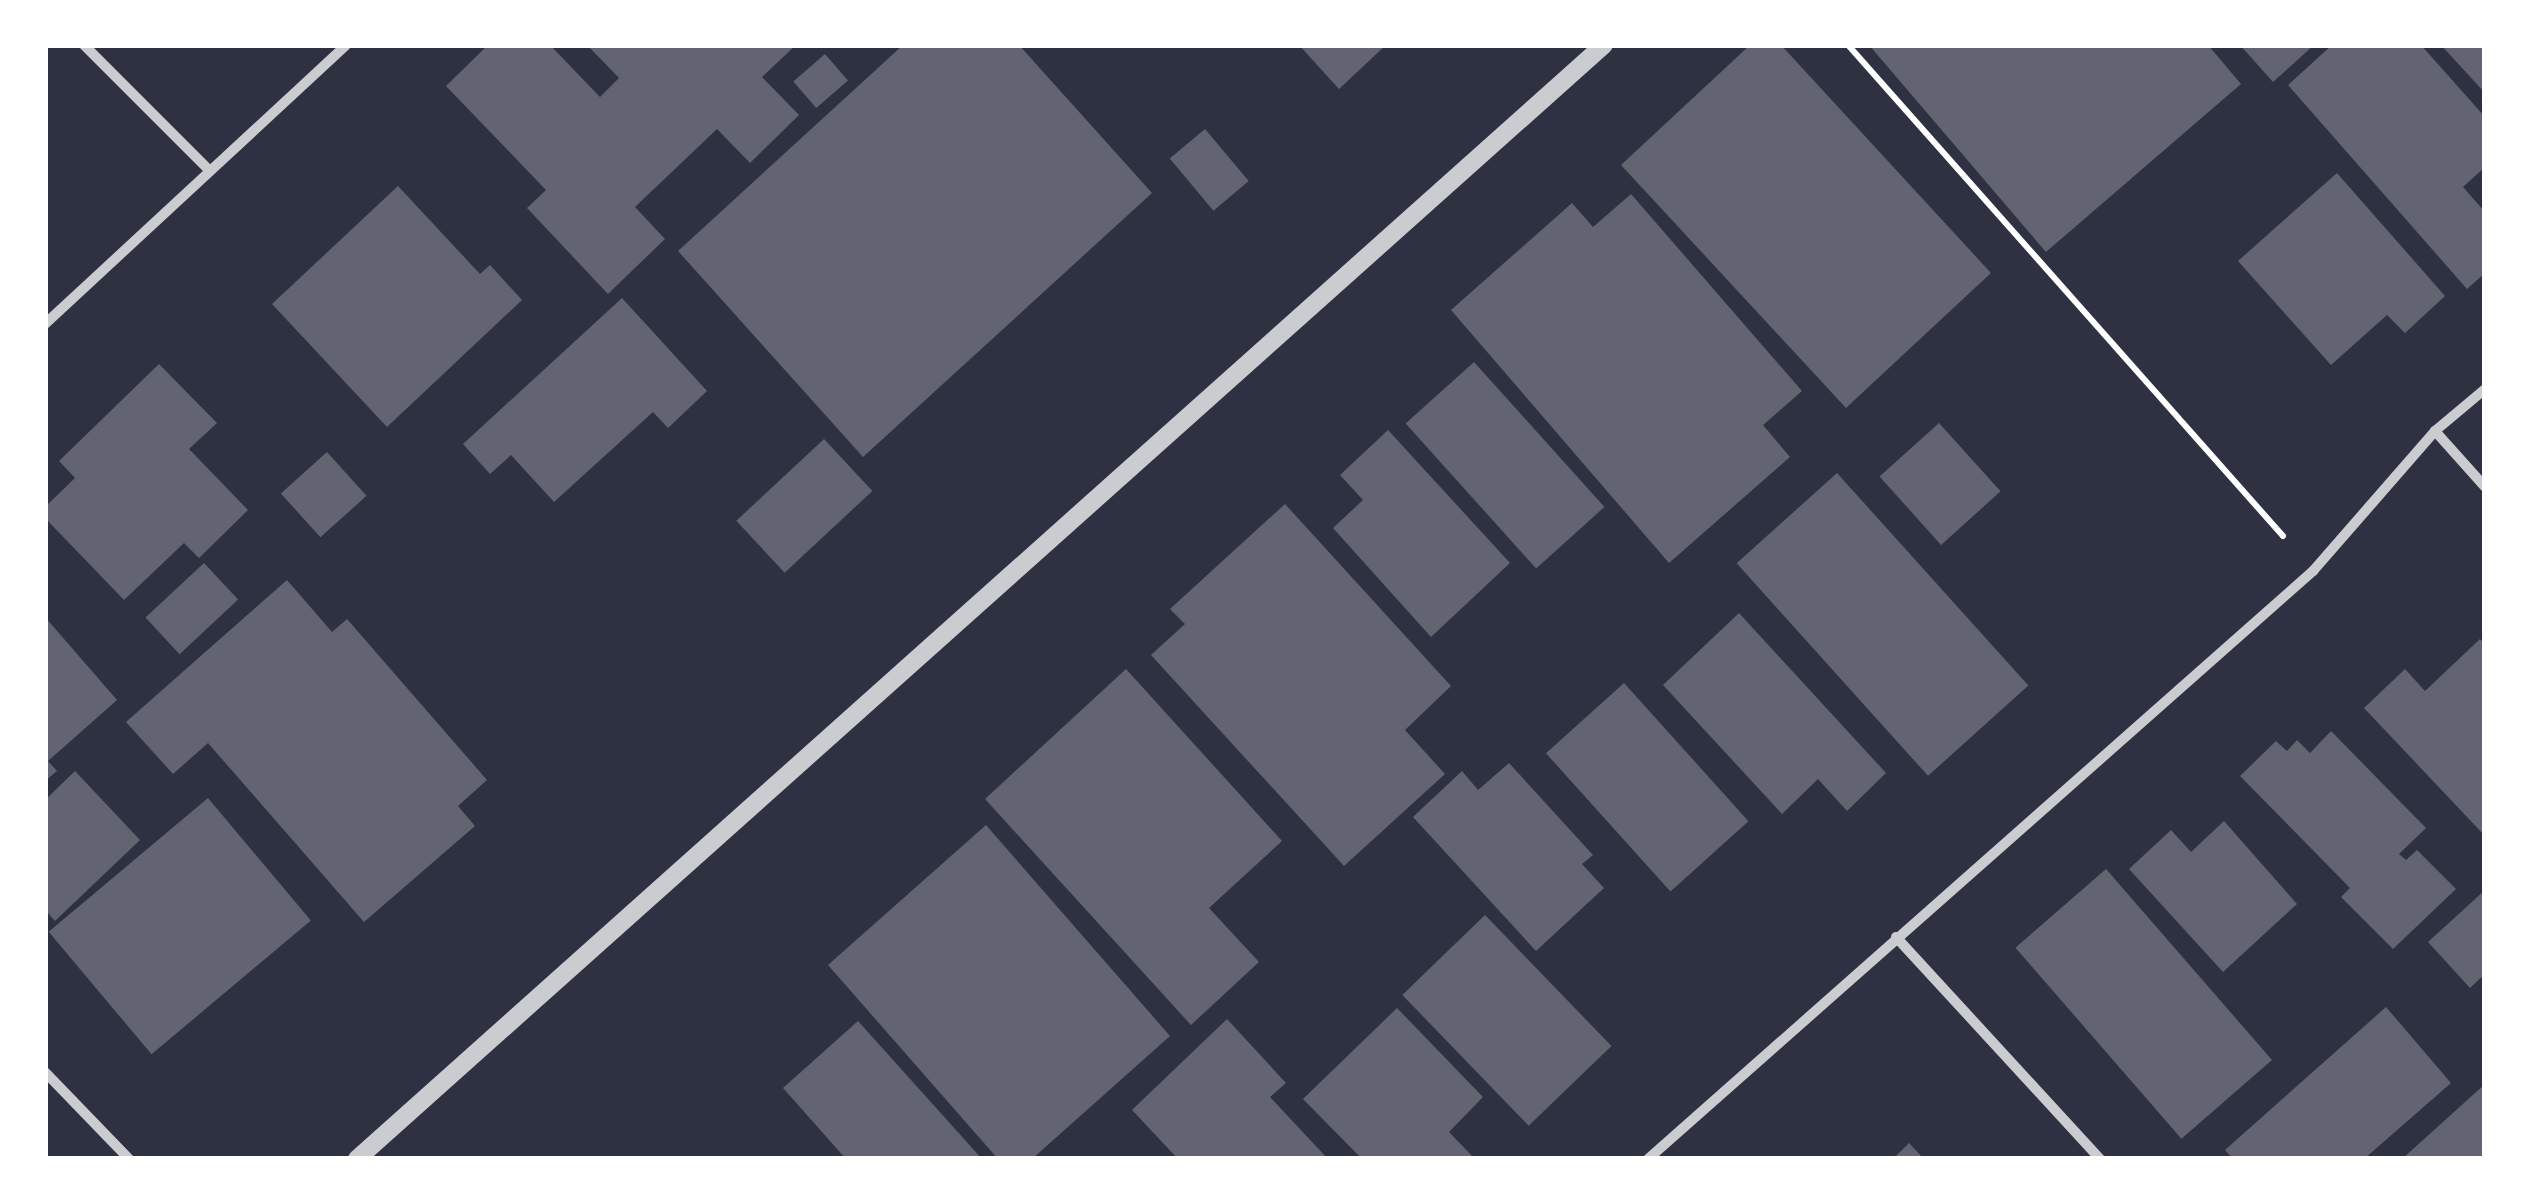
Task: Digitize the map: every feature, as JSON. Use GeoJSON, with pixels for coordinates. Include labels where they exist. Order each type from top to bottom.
{"type":"FeatureCollection","features":[{"type":"Feature","properties":{"kind":"street"},"geometry":{"type":"LineString","coordinates":[[84,45],[208,169]]}},
{"type":"Feature","properties":{"kind":"street"},"geometry":{"type":"LineString","coordinates":[[45,324],[346,45]]}},
{"type":"Feature","properties":{"kind":"street"},"geometry":{"type":"LineString","coordinates":[[357,1159],[1604,45]]}},
{"type":"Feature","properties":{"kind":"street"},"geometry":{"type":"LineString","coordinates":[[1648,1159],[2313,570],[2436,430],[2485,389]]}},
{"type":"Feature","properties":{"kind":"street"},"geometry":{"type":"LineString","coordinates":[[2436,430],[2485,487]]}},
{"type":"Feature","properties":{"kind":"street"},"geometry":{"type":"LineString","coordinates":[[1896,938],[2100,1159]]}},
{"type":"Feature","properties":{"kind":"street"},"geometry":{"type":"LineString","coordinates":[[45,1072],[129,1159]]}},
{"type":"Feature","properties":{"kind":"path"},"geometry":{"type":"LineString","coordinates":[[1848,45],[2313,570]]}},
{"type":"Feature","properties":{"kind":"building"},"geometry":{"type":"Polygon","coordinates":[[[488,45],[550,45],[600,97],[619,78],[587,45],[796,45],[762,77],[799,115],[750,163],[717,129],[635,207],[665,239],[608,294],[527,208],[546,190],[446,86],[488,45]]]}},
{"type":"Feature","properties":{"kind":"building"},"geometry":{"type":"Polygon","coordinates":[[[903,45],[1019,45],[1152,193],[863,457],[678,251],[903,45]]]}},
{"type":"Feature","properties":{"kind":"building"},"geometry":{"type":"Polygon","coordinates":[[[1299,45],[1386,45],[1339,89],[1299,45]]]}},
{"type":"Feature","properties":{"kind":"building"},"geometry":{"type":"Polygon","coordinates":[[[1750,45],[1781,45],[1991,273],[1846,408],[1621,165],[1750,45]]]}},
{"type":"Feature","properties":{"kind":"building"},"geometry":{"type":"Polygon","coordinates":[[[1869,45],[2208,45],[2241,84],[2046,252],[1869,45]]]}},
{"type":"Feature","properties":{"kind":"building"},"geometry":{"type":"Polygon","coordinates":[[[2240,45],[2314,45],[2273,82],[2240,45]]]}},
{"type":"Feature","properties":{"kind":"building"},"geometry":{"type":"Polygon","coordinates":[[[2332,45],[2421,45],[2485,117],[2485,167],[2463,187],[2485,212],[2485,273],[2467,289],[2288,85],[2332,45]]]}},
{"type":"Feature","properties":{"kind":"building"},"geometry":{"type":"Polygon","coordinates":[[[2441,45],[2485,45],[2485,93],[2441,45]]]}},
{"type":"Feature","properties":{"kind":"building"},"geometry":{"type":"Polygon","coordinates":[[[825,54],[848,80],[816,108],[793,82],[825,54]]]}},
{"type":"Feature","properties":{"kind":"building"},"geometry":{"type":"Polygon","coordinates":[[[1205,129],[1249,181],[1213,211],[1170,159],[1205,129]]]}},
{"type":"Feature","properties":{"kind":"building"},"geometry":{"type":"Polygon","coordinates":[[[2337,173],[2445,296],[2405,333],[2387,315],[2331,365],[2238,261],[2337,173]]]}},
{"type":"Feature","properties":{"kind":"building"},"geometry":{"type":"Polygon","coordinates":[[[398,186],[480,274],[490,265],[522,300],[387,427],[272,304],[398,186]]]}},
{"type":"Feature","properties":{"kind":"building"},"geometry":{"type":"Polygon","coordinates":[[[1631,194],[1802,391],[1763,425],[1790,457],[1669,563],[1451,310],[1572,203],[1593,227],[1631,194]]]}},
{"type":"Feature","properties":{"kind":"building"},"geometry":{"type":"Polygon","coordinates":[[[622,298],[707,391],[668,428],[653,412],[554,502],[511,455],[490,474],[463,444],[622,298]]]}},
{"type":"Feature","properties":{"kind":"building"},"geometry":{"type":"Polygon","coordinates":[[[1474,362],[1604,507],[1536,568],[1406,424],[1474,362]]]}},
{"type":"Feature","properties":{"kind":"building"},"geometry":{"type":"Polygon","coordinates":[[[159,364],[217,423],[189,449],[248,510],[199,558],[184,543],[124,600],[45,518],[45,507],[75,478],[59,461],[159,364]]]}},
{"type":"Feature","properties":{"kind":"building"},"geometry":{"type":"Polygon","coordinates":[[[1939,423],[2001,491],[1941,545],[1880,477],[1939,423]]]}},
{"type":"Feature","properties":{"kind":"building"},"geometry":{"type":"Polygon","coordinates":[[[1388,430],[1510,563],[1431,637],[1333,528],[1363,500],[1340,475],[1388,430]]]}},
{"type":"Feature","properties":{"kind":"building"},"geometry":{"type":"Polygon","coordinates":[[[824,439],[872,491],[785,573],[736,521],[824,439]]]}},
{"type":"Feature","properties":{"kind":"building"},"geometry":{"type":"Polygon","coordinates":[[[327,452],[366,496],[320,537],[281,493],[327,452]]]}},
{"type":"Feature","properties":{"kind":"building"},"geometry":{"type":"Polygon","coordinates":[[[1837,473],[2028,686],[1928,776],[1737,563],[1837,473]]]}},
{"type":"Feature","properties":{"kind":"building"},"geometry":{"type":"Polygon","coordinates":[[[1285,504],[1451,686],[1405,730],[1445,774],[1344,866],[1151,655],[1185,624],[1170,609],[1285,504]]]}},
{"type":"Feature","properties":{"kind":"building"},"geometry":{"type":"Polygon","coordinates":[[[204,563],[238,600],[180,654],[145,618],[204,563]]]}},
{"type":"Feature","properties":{"kind":"building"},"geometry":{"type":"Polygon","coordinates":[[[287,580],[332,632],[347,619],[487,780],[458,806],[475,826],[364,922],[208,743],[173,774],[126,722],[287,580]]]}},
{"type":"Feature","properties":{"kind":"building"},"geometry":{"type":"Polygon","coordinates":[[[1739,613],[1886,773],[1847,811],[1818,779],[1782,814],[1663,685],[1739,613]]]}},
{"type":"Feature","properties":{"kind":"building"},"geometry":{"type":"Polygon","coordinates":[[[45,617],[117,700],[48,761],[57,771],[45,781],[45,617]]]}},
{"type":"Feature","properties":{"kind":"building"},"geometry":{"type":"Polygon","coordinates":[[[2480,639],[2485,645],[2485,836],[2364,708],[2405,669],[2425,691],[2480,639]]]}},
{"type":"Feature","properties":{"kind":"building"},"geometry":{"type":"Polygon","coordinates":[[[1126,669],[1282,841],[1209,908],[1259,962],[1191,1025],[985,799],[1126,669]]]}},
{"type":"Feature","properties":{"kind":"building"},"geometry":{"type":"Polygon","coordinates":[[[1624,683],[1748,821],[1670,891],[1546,753],[1624,683]]]}},
{"type":"Feature","properties":{"kind":"building"},"geometry":{"type":"Polygon","coordinates":[[[2331,731],[2426,828],[2399,854],[2406,860],[2417,850],[2456,889],[2393,949],[2341,897],[2350,888],[2240,776],[2276,741],[2287,751],[2297,740],[2310,753],[2331,731]]]}},
{"type":"Feature","properties":{"kind":"building"},"geometry":{"type":"Polygon","coordinates":[[[1509,763],[1593,855],[1582,864],[1604,888],[1536,951],[1413,817],[1462,771],[1478,790],[1509,763]]]}},
{"type":"Feature","properties":{"kind":"building"},"geometry":{"type":"Polygon","coordinates":[[[75,771],[140,840],[55,921],[45,910],[45,800],[75,771]]]}},
{"type":"Feature","properties":{"kind":"building"},"geometry":{"type":"Polygon","coordinates":[[[208,798],[311,921],[152,1054],[49,932],[208,798]]]}},
{"type":"Feature","properties":{"kind":"building"},"geometry":{"type":"Polygon","coordinates":[[[2224,821],[2297,904],[2223,972],[2129,869],[2171,830],[2191,852],[2224,821]]]}},
{"type":"Feature","properties":{"kind":"building"},"geometry":{"type":"Polygon","coordinates":[[[986,825],[1170,1036],[1032,1159],[998,1159],[828,965],[986,825]]]}},
{"type":"Feature","properties":{"kind":"building"},"geometry":{"type":"Polygon","coordinates":[[[2106,869],[2272,1060],[2181,1139],[2015,948],[2106,869]]]}},
{"type":"Feature","properties":{"kind":"building"},"geometry":{"type":"Polygon","coordinates":[[[2485,890],[2485,974],[2470,988],[2428,942],[2485,890]]]}},
{"type":"Feature","properties":{"kind":"building"},"geometry":{"type":"Polygon","coordinates":[[[1485,915],[1611,1046],[1529,1126],[1402,995],[1485,915]]]}},
{"type":"Feature","properties":{"kind":"building"},"geometry":{"type":"Polygon","coordinates":[[[2386,1007],[2451,1083],[2364,1159],[2233,1159],[2225,1150],[2386,1007]]]}},
{"type":"Feature","properties":{"kind":"building"},"geometry":{"type":"Polygon","coordinates":[[[1397,1008],[1483,1097],[1449,1132],[1475,1159],[1362,1159],[1303,1099],[1397,1008]]]}},
{"type":"Feature","properties":{"kind":"building"},"geometry":{"type":"Polygon","coordinates":[[[1227,1019],[1286,1083],[1270,1097],[1328,1159],[1178,1159],[1132,1110],[1227,1019]]]}},
{"type":"Feature","properties":{"kind":"building"},"geometry":{"type":"Polygon","coordinates":[[[858,1021],[982,1159],[846,1159],[783,1088],[858,1021]]]}},
{"type":"Feature","properties":{"kind":"building"},"geometry":{"type":"Polygon","coordinates":[[[2485,1084],[2485,1159],[2402,1159],[2485,1084]]]}},
{"type":"Feature","properties":{"kind":"building"},"geometry":{"type":"Polygon","coordinates":[[[1909,1143],[1924,1159],[1893,1159],[1909,1143]]]}}]}
